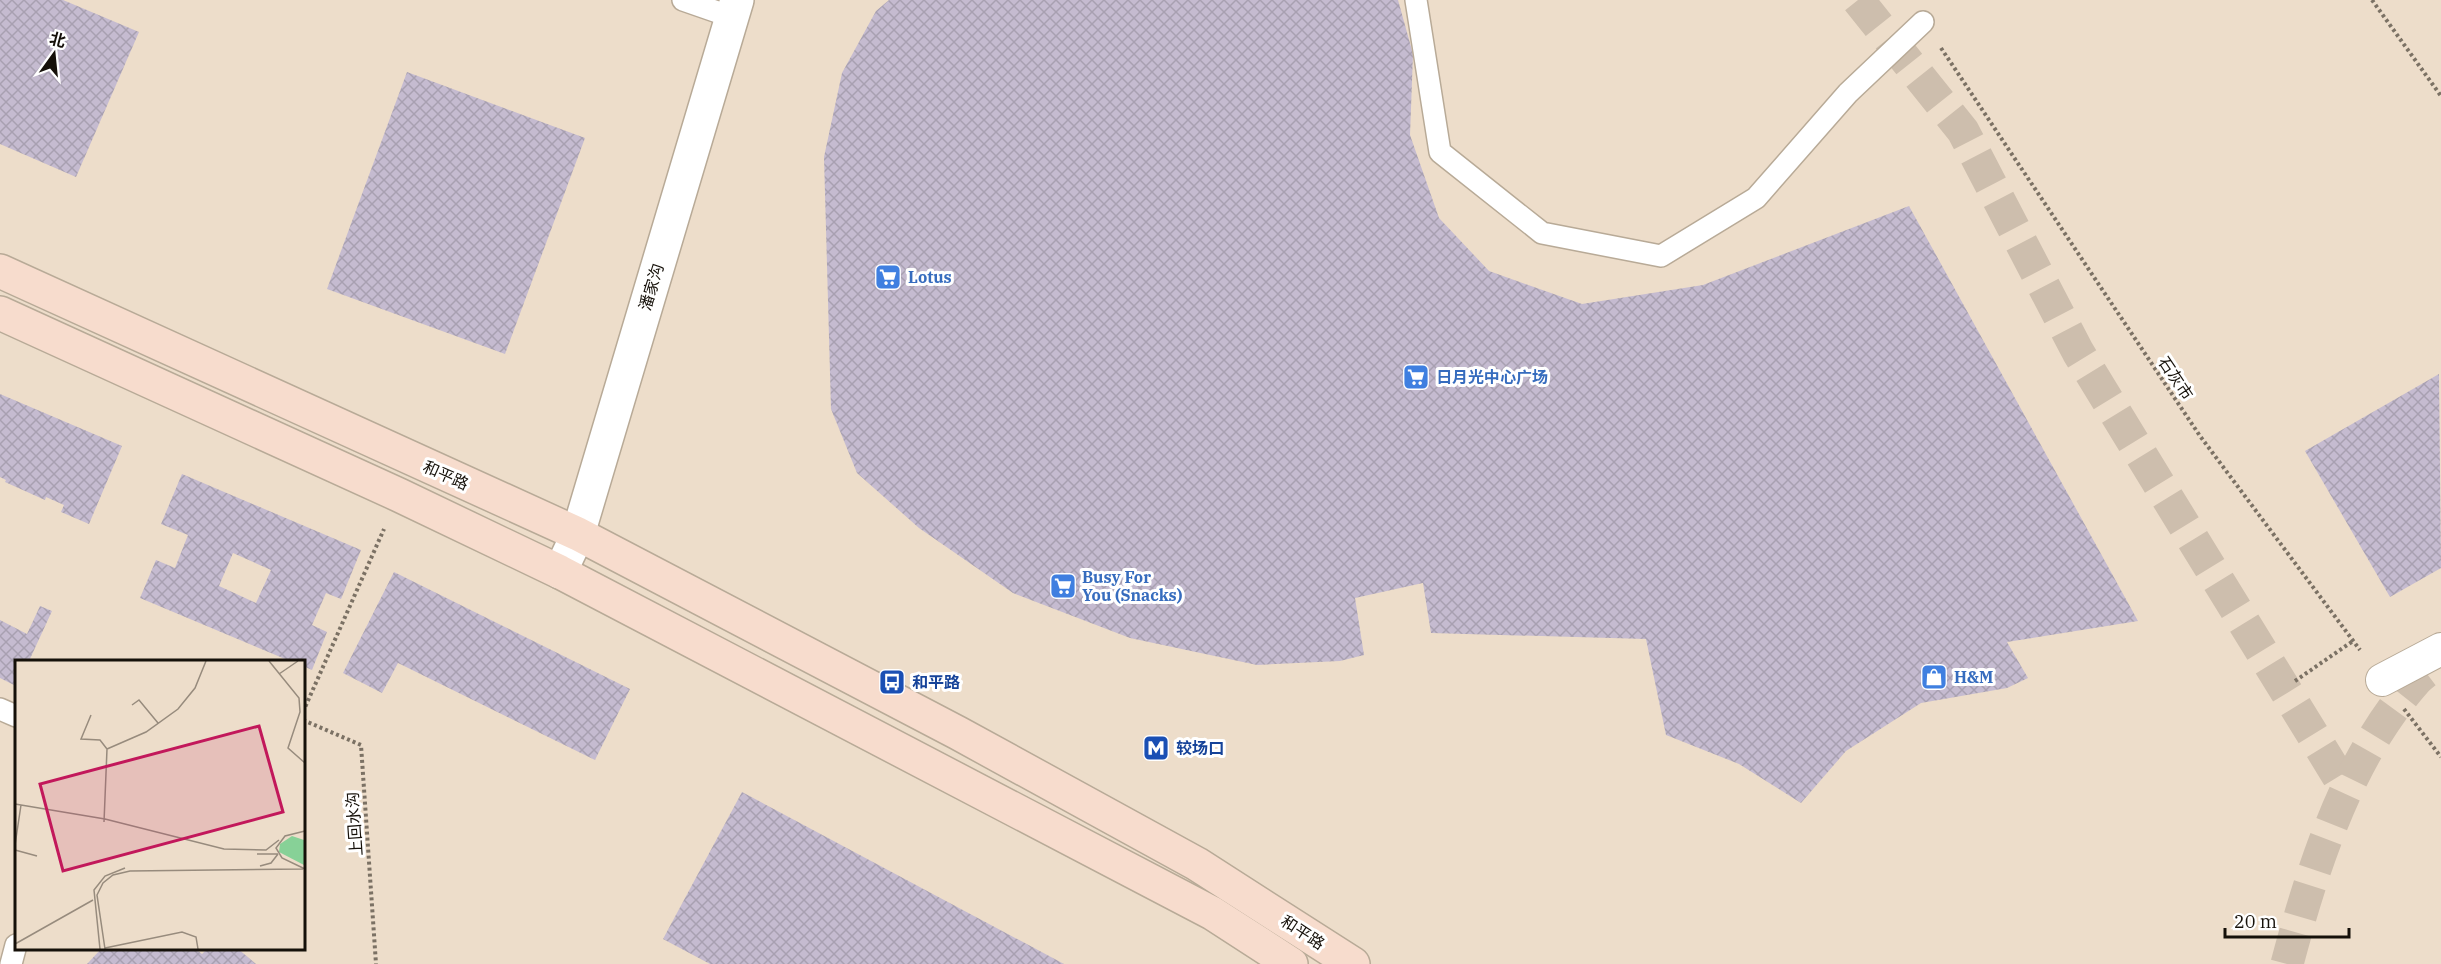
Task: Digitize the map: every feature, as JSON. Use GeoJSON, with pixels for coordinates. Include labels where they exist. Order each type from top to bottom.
{"type":"FeatureCollection","features":[{"type":"Feature","properties":{"kind":"main road","name":"和平路"},"geometry":{"type":"LineString","coordinates":[[0,271],[578,534],[958,733],[1197,864],[1353,964]]}},
{"type":"Feature","properties":{"kind":"main road","name":"和平路"},"geometry":{"type":"LineString","coordinates":[[0,313],[399,495],[560,572],[1212,913],[1291,964]]}},
{"type":"Feature","properties":{"kind":"street","name":"潘家沟"},"geometry":{"type":"LineString","coordinates":[[560,572],[578,534],[735,9]]}},
{"type":"Feature","properties":{"kind":"street"},"geometry":{"type":"LineString","coordinates":[[2382,680],[2441,648]]}},
{"type":"Feature","properties":{"kind":"lane"},"geometry":{"type":"LineString","coordinates":[[683,0],[735,9]]}},
{"type":"Feature","properties":{"kind":"lane"},"geometry":{"type":"LineString","coordinates":[[1416,0],[1440,152],[1542,233],[1661,256],[1756,198],[1848,93],[1923,22]]}},
{"type":"Feature","properties":{"kind":"lane"},"geometry":{"type":"LineString","coordinates":[[0,709],[15,716]]}},
{"type":"Feature","properties":{"kind":"lane"},"geometry":{"type":"LineString","coordinates":[[11,964],[15,949]]}},
{"type":"Feature","properties":{"kind":"path"},"geometry":{"type":"LineString","coordinates":[[2372,0],[2441,96]]}},
{"type":"Feature","properties":{"kind":"path","name":"石灰市"},"geometry":{"type":"LineString","coordinates":[[1923,22],[2200,436],[2441,757]]}},
{"type":"Feature","properties":{"kind":"path"},"geometry":{"type":"LineString","coordinates":[[304,710],[399,495]]}},
{"type":"Feature","properties":{"kind":"path"},"geometry":{"type":"LineString","coordinates":[[2295,681],[2354,641]]}},
{"type":"Feature","properties":{"kind":"path","name":"上回水沟"},"geometry":{"type":"LineString","coordinates":[[304,720],[361,745],[376,964]]}},
{"type":"Feature","properties":{"kind":"building"},"geometry":{"type":"Polygon","coordinates":[[[0,0],[63,0],[139,32],[76,177],[0,144],[0,0]]]}},
{"type":"Feature","properties":{"kind":"building","name":"日月光中心广场"},"geometry":{"type":"Polygon","coordinates":[[[889,0],[1398,0],[1413,54],[1410,135],[1439,218],[1489,271],[1582,304],[1703,285],[1909,206],[2138,621],[2007,642],[2028,678],[2007,688],[1921,703],[1846,751],[1801,803],[1739,764],[1666,735],[1646,639],[1431,633],[1423,583],[1355,598],[1364,655],[1340,661],[1257,665],[1130,638],[1013,593],[919,528],[857,473],[831,409],[824,157],[842,73],[876,11],[889,0]]]}},
{"type":"Feature","properties":{"kind":"building"},"geometry":{"type":"Polygon","coordinates":[[[407,72],[585,138],[505,354],[327,289],[407,72]]]}},
{"type":"Feature","properties":{"kind":"building"},"geometry":{"type":"Polygon","coordinates":[[[2439,374],[2441,568],[2390,597],[2305,451],[2439,374]]]}},
{"type":"Feature","properties":{"kind":"building"},"geometry":{"type":"Polygon","coordinates":[[[0,394],[122,446],[89,524],[61,512],[64,505],[46,497],[45,500],[5,482],[6,480],[0,477],[0,394]]]}},
{"type":"Feature","properties":{"kind":"building"},"geometry":{"type":"Polygon","coordinates":[[[182,474],[361,550],[341,599],[326,593],[312,625],[327,632],[312,670],[304,666],[304,660],[288,660],[140,598],[156,560],[175,568],[188,535],[161,524],[182,474]],[[233,553],[219,586],[256,603],[271,570],[233,553]]]}},
{"type":"Feature","properties":{"kind":"building"},"geometry":{"type":"Polygon","coordinates":[[[394,572],[630,689],[595,760],[398,663],[382,693],[343,673],[394,572]]]}},
{"type":"Feature","properties":{"kind":"building"},"geometry":{"type":"Polygon","coordinates":[[[40,606],[52,611],[29,660],[15,660],[15,686],[0,678],[0,620],[27,634],[40,606]]]}},
{"type":"Feature","properties":{"kind":"building"},"geometry":{"type":"Polygon","coordinates":[[[742,792],[1064,964],[710,964],[663,939],[742,792]]]}},
{"type":"Feature","properties":{"kind":"building"},"geometry":{"type":"Polygon","coordinates":[[[101,949],[195,949],[202,954],[207,949],[238,949],[256,964],[87,964],[101,949]]]}},
{"type":"Feature","properties":{"kind":"tunnel"},"geometry":{"type":"LineString","coordinates":[[1858,0],[1963,131],[2078,352],[2346,789]]}},
{"type":"Feature","properties":{"kind":"tunnel"},"geometry":{"type":"LineString","coordinates":[[2287,964],[2320,854],[2351,781],[2369,746],[2390,714],[2416,681],[2441,661]]}},
{"type":"Feature","properties":{"kind":"place","name":"Lotus"},"geometry":{"type":"Point","coordinates":[888,277]}},
{"type":"Feature","properties":{"kind":"place","name":"日月光中心广场"},"geometry":{"type":"Point","coordinates":[1416,377]}},
{"type":"Feature","properties":{"kind":"place","name":"Busy For You (Snacks)"},"geometry":{"type":"Point","coordinates":[1063,586]}},
{"type":"Feature","properties":{"kind":"place","name":"H&M"},"geometry":{"type":"Point","coordinates":[1934,677]}},
{"type":"Feature","properties":{"kind":"place","name":"和平路"},"geometry":{"type":"Point","coordinates":[892,682]}},
{"type":"Feature","properties":{"kind":"place","name":"较场口"},"geometry":{"type":"Point","coordinates":[1156,748]}}]}
